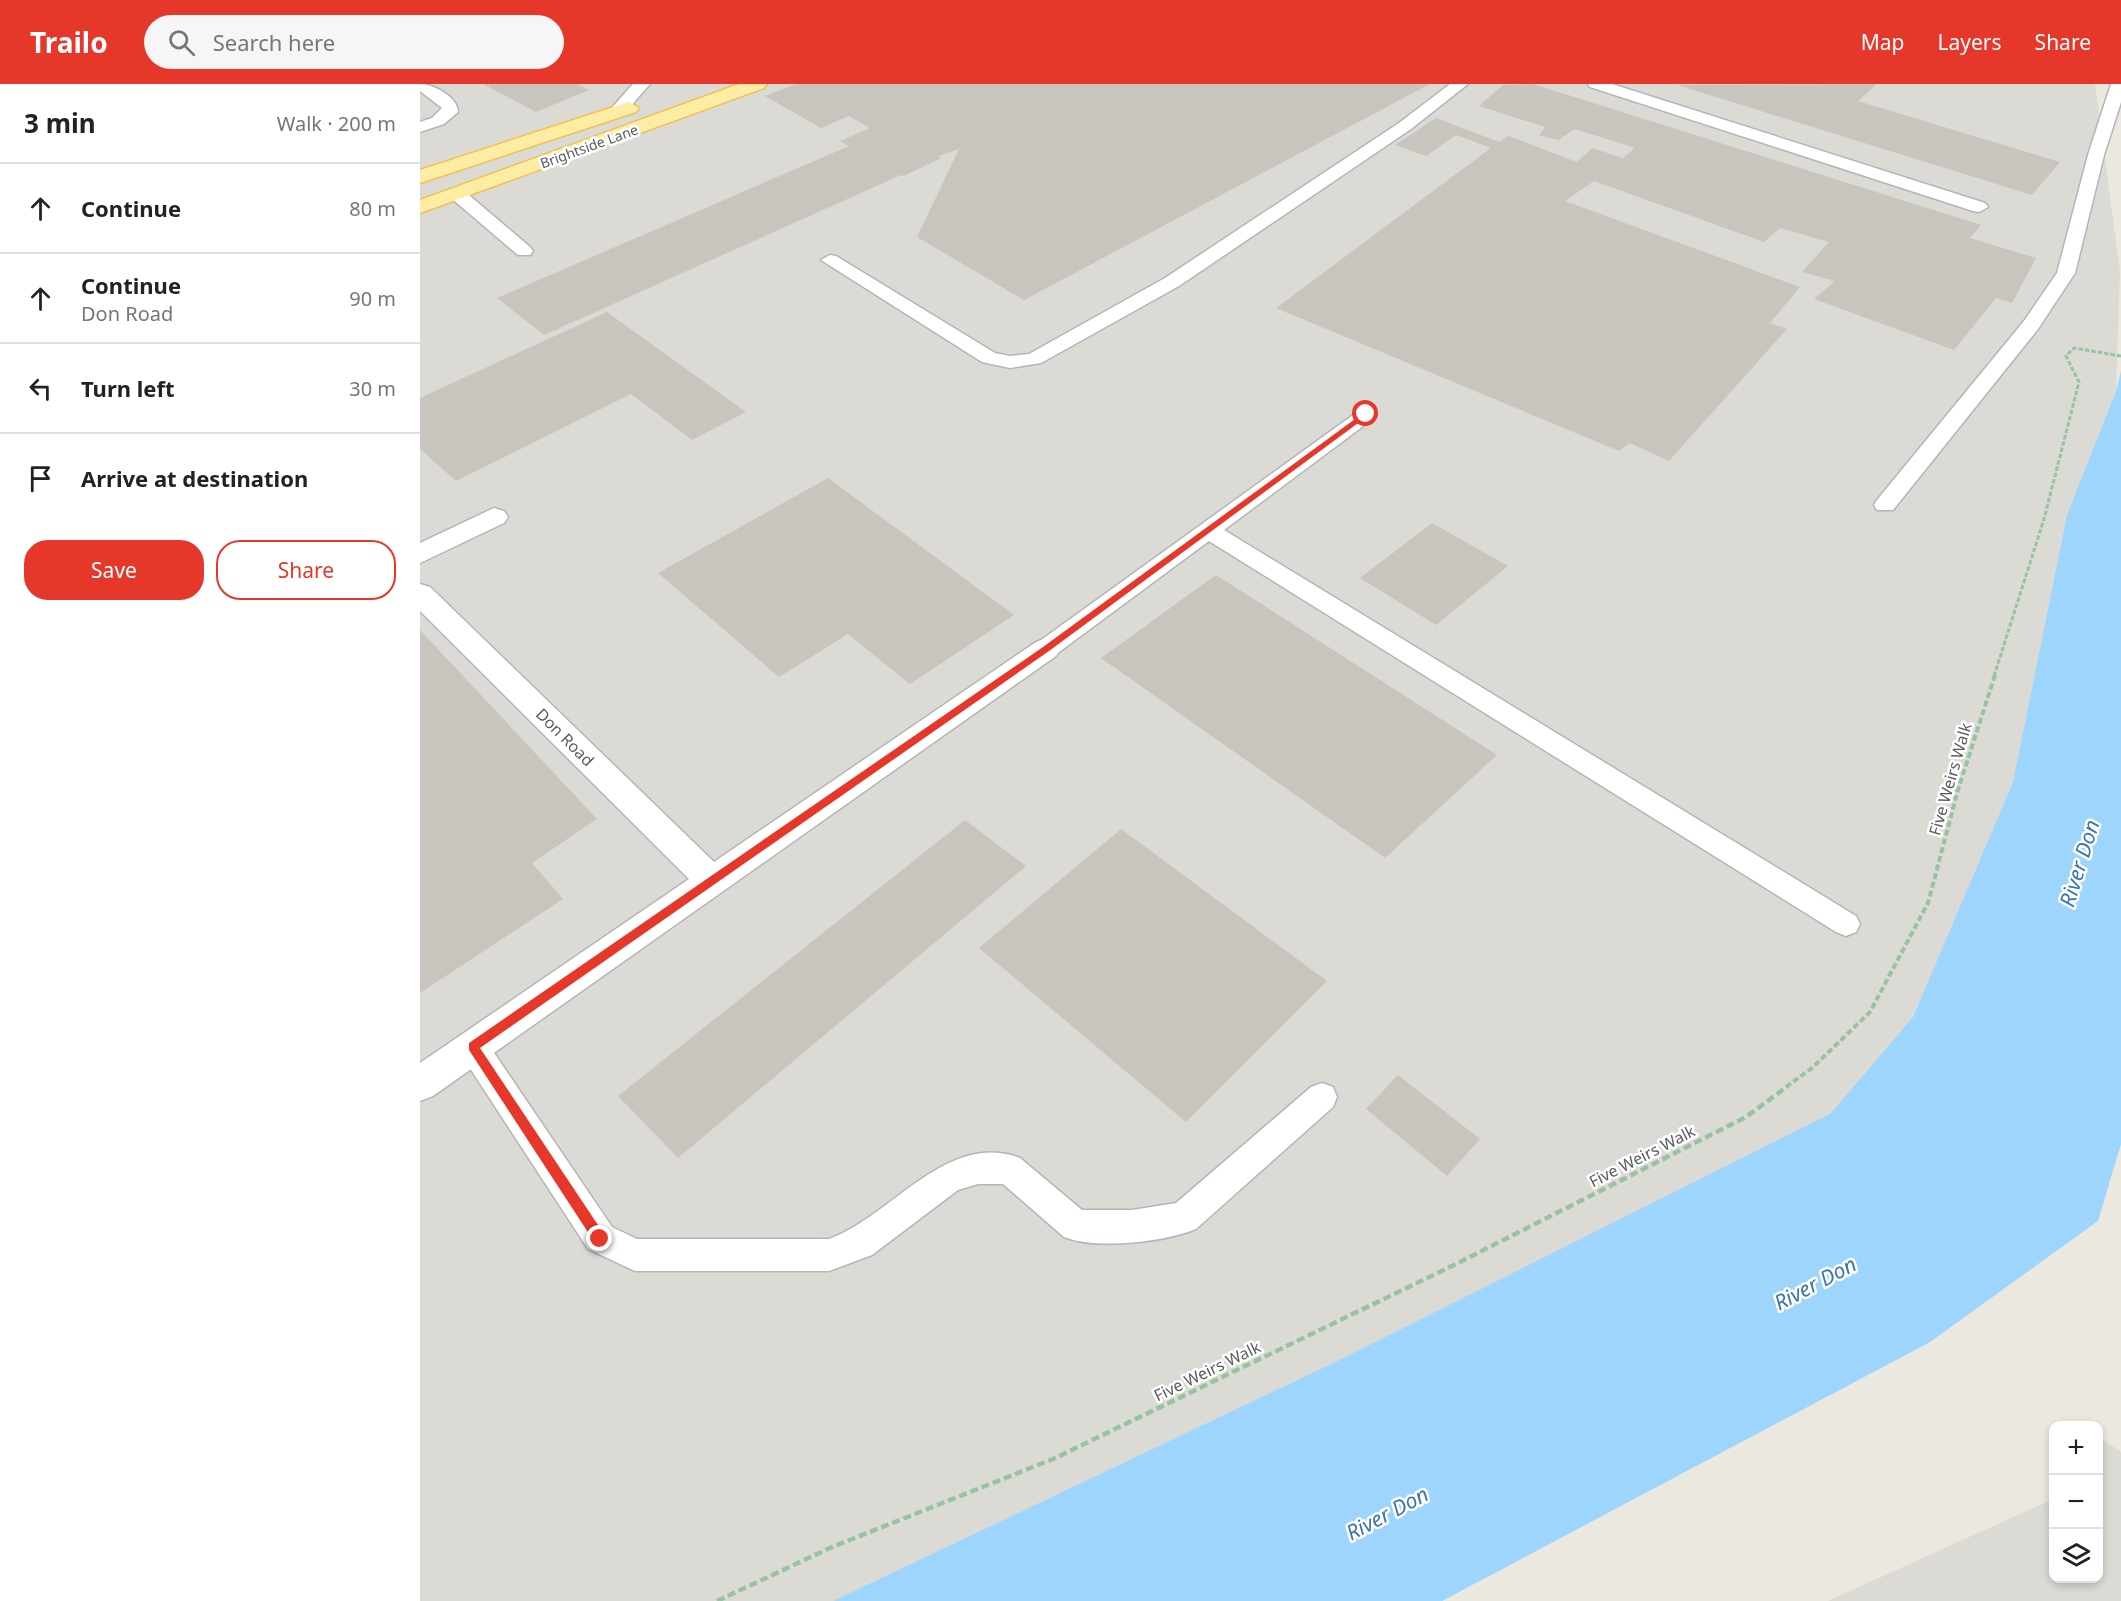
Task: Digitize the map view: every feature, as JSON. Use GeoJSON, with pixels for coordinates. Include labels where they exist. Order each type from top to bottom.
{"type":"FeatureCollection","features":[{"type":"Feature","properties":{"kind":"main road","name":"Brightside Lane"},"geometry":{"type":"LineString","coordinates":[[420,207],[757,84]]}},
{"type":"Feature","properties":{"kind":"main road","name":"Brightside Lane"},"geometry":{"type":"LineString","coordinates":[[420,177],[616,113],[649,91]]}},
{"type":"Feature","properties":{"kind":"street"},"geometry":{"type":"LineString","coordinates":[[420,554],[494,517]]}},
{"type":"Feature","properties":{"kind":"street","name":"Don Road"},"geometry":{"type":"LineString","coordinates":[[420,594],[711,880]]}},
{"type":"Feature","properties":{"kind":"street"},"geometry":{"type":"LineString","coordinates":[[420,1084],[1046,649]]}},
{"type":"Feature","properties":{"kind":"lane"},"geometry":{"type":"LineString","coordinates":[[420,84],[450,106],[450,112],[438,121],[420,127]]}},
{"type":"Feature","properties":{"kind":"lane"},"geometry":{"type":"LineString","coordinates":[[830,260],[989,358],[1010,362],[1034,359],[1172,282],[1405,126],[1460,84]]}},
{"type":"Feature","properties":{"kind":"lane"},"geometry":{"type":"LineString","coordinates":[[1596,84],[1979,207]]}},
{"type":"Feature","properties":{"kind":"lane"},"geometry":{"type":"LineString","coordinates":[[1885,505],[2031,326],[2066,273],[2096,155],[2119,84]]}},
{"type":"Feature","properties":{"kind":"lane"},"geometry":{"type":"LineString","coordinates":[[457,194],[524,251]]}},
{"type":"Feature","properties":{"kind":"lane"},"geometry":{"type":"LineString","coordinates":[[1046,649],[1366,414]]}},
{"type":"Feature","properties":{"kind":"lane"},"geometry":{"type":"LineString","coordinates":[[1208,530],[1846,924]]}},
{"type":"Feature","properties":{"kind":"lane"},"geometry":{"type":"LineString","coordinates":[[473,1047],[600,1239],[635,1255],[830,1255],[860,1244],[949,1179],[978,1169],[1009,1168],[1076,1226],[1132,1226],[1184,1218],[1322,1097]]}},
{"type":"Feature","properties":{"kind":"path","name":"Five Weirs Walk"},"geometry":{"type":"LineString","coordinates":[[717,1601],[832,1547],[1053,1459],[1452,1266],[1746,1116],[1812,1068],[1870,1012],[1928,903],[1958,790],[2044,519],[2079,382],[2066,356],[2074,348],[2103,351],[2121,356]]}},
{"type":"Feature","properties":{"kind":"shaded area"},"geometry":{"type":"Polygon","coordinates":[[[420,84],[2095,84],[2120,272],[2116,391],[2067,515],[2013,782],[1913,1017],[1830,1114],[1329,1365],[833,1601],[420,1601],[420,84]]]}},
{"type":"Feature","properties":{"kind":"shaded area"},"geometry":{"type":"Polygon","coordinates":[[[2103,1440],[2121,1452],[2121,1601],[1828,1601],[2049,1501],[2049,1583],[2103,1583],[2103,1440]]]}},
{"type":"Feature","properties":{"kind":"water","name":"River Don"},"geometry":{"type":"Polygon","coordinates":[[[2121,371],[2121,1144],[2098,1221],[1930,1342],[1442,1601],[833,1601],[1329,1365],[1830,1114],[1913,1017],[2013,782],[2067,515],[2116,391],[2121,371]]]}},
{"type":"Feature","properties":{"kind":"building"},"geometry":{"type":"Polygon","coordinates":[[[483,84],[577,84],[589,90],[536,112],[483,84]]]}},
{"type":"Feature","properties":{"kind":"building"},"geometry":{"type":"Polygon","coordinates":[[[796,84],[1430,84],[1024,300],[917,237],[959,149],[938,156],[941,158],[904,176],[901,175],[544,335],[497,298],[849,146],[840,141],[870,128],[849,116],[821,128],[765,96],[796,84]]]}},
{"type":"Feature","properties":{"kind":"building"},"geometry":{"type":"Polygon","coordinates":[[[1533,84],[1981,225],[1970,238],[2036,258],[2012,303],[1996,298],[1954,350],[1814,299],[1835,281],[1802,272],[1829,242],[1780,228],[1764,242],[1594,181],[1565,201],[1800,287],[1770,323],[1787,329],[1669,461],[1630,443],[1619,451],[1276,308],[1491,148],[1456,135],[1426,156],[1395,145],[1436,118],[1499,142],[1509,136],[1577,162],[1592,148],[1623,158],[1635,148],[1575,129],[1558,140],[1539,135],[1545,127],[1479,106],[1503,85],[1533,84]]]}},
{"type":"Feature","properties":{"kind":"building"},"geometry":{"type":"Polygon","coordinates":[[[1877,84],[1858,101],[2060,162],[2032,195],[1677,85],[1877,84]]]}},
{"type":"Feature","properties":{"kind":"building"},"geometry":{"type":"Polygon","coordinates":[[[607,312],[746,412],[692,440],[631,394],[456,481],[420,449],[420,398],[607,312]]]}},
{"type":"Feature","properties":{"kind":"building"},"geometry":{"type":"Polygon","coordinates":[[[828,478],[1014,615],[910,684],[848,634],[779,677],[658,573],[828,478]]]}},
{"type":"Feature","properties":{"kind":"building"},"geometry":{"type":"Polygon","coordinates":[[[1432,523],[1508,566],[1436,625],[1360,578],[1432,523]]]}},
{"type":"Feature","properties":{"kind":"building"},"geometry":{"type":"Polygon","coordinates":[[[1216,575],[1497,755],[1385,858],[1101,658],[1216,575]]]}},
{"type":"Feature","properties":{"kind":"building"},"geometry":{"type":"Polygon","coordinates":[[[420,630],[597,819],[532,863],[563,899],[420,993],[420,630]]]}},
{"type":"Feature","properties":{"kind":"building"},"geometry":{"type":"Polygon","coordinates":[[[965,820],[1026,866],[678,1158],[618,1096],[965,820]]]}},
{"type":"Feature","properties":{"kind":"building"},"geometry":{"type":"Polygon","coordinates":[[[1121,829],[1327,981],[1186,1122],[979,948],[1121,829]]]}},
{"type":"Feature","properties":{"kind":"building"},"geometry":{"type":"Polygon","coordinates":[[[1398,1075],[1480,1139],[1447,1176],[1366,1109],[1398,1075]]]}},
{"type":"Feature","properties":{"kind":"route"},"geometry":{"type":"LineString","coordinates":[[600,1239],[473,1047],[1046,649],[1366,414]]}}]}
